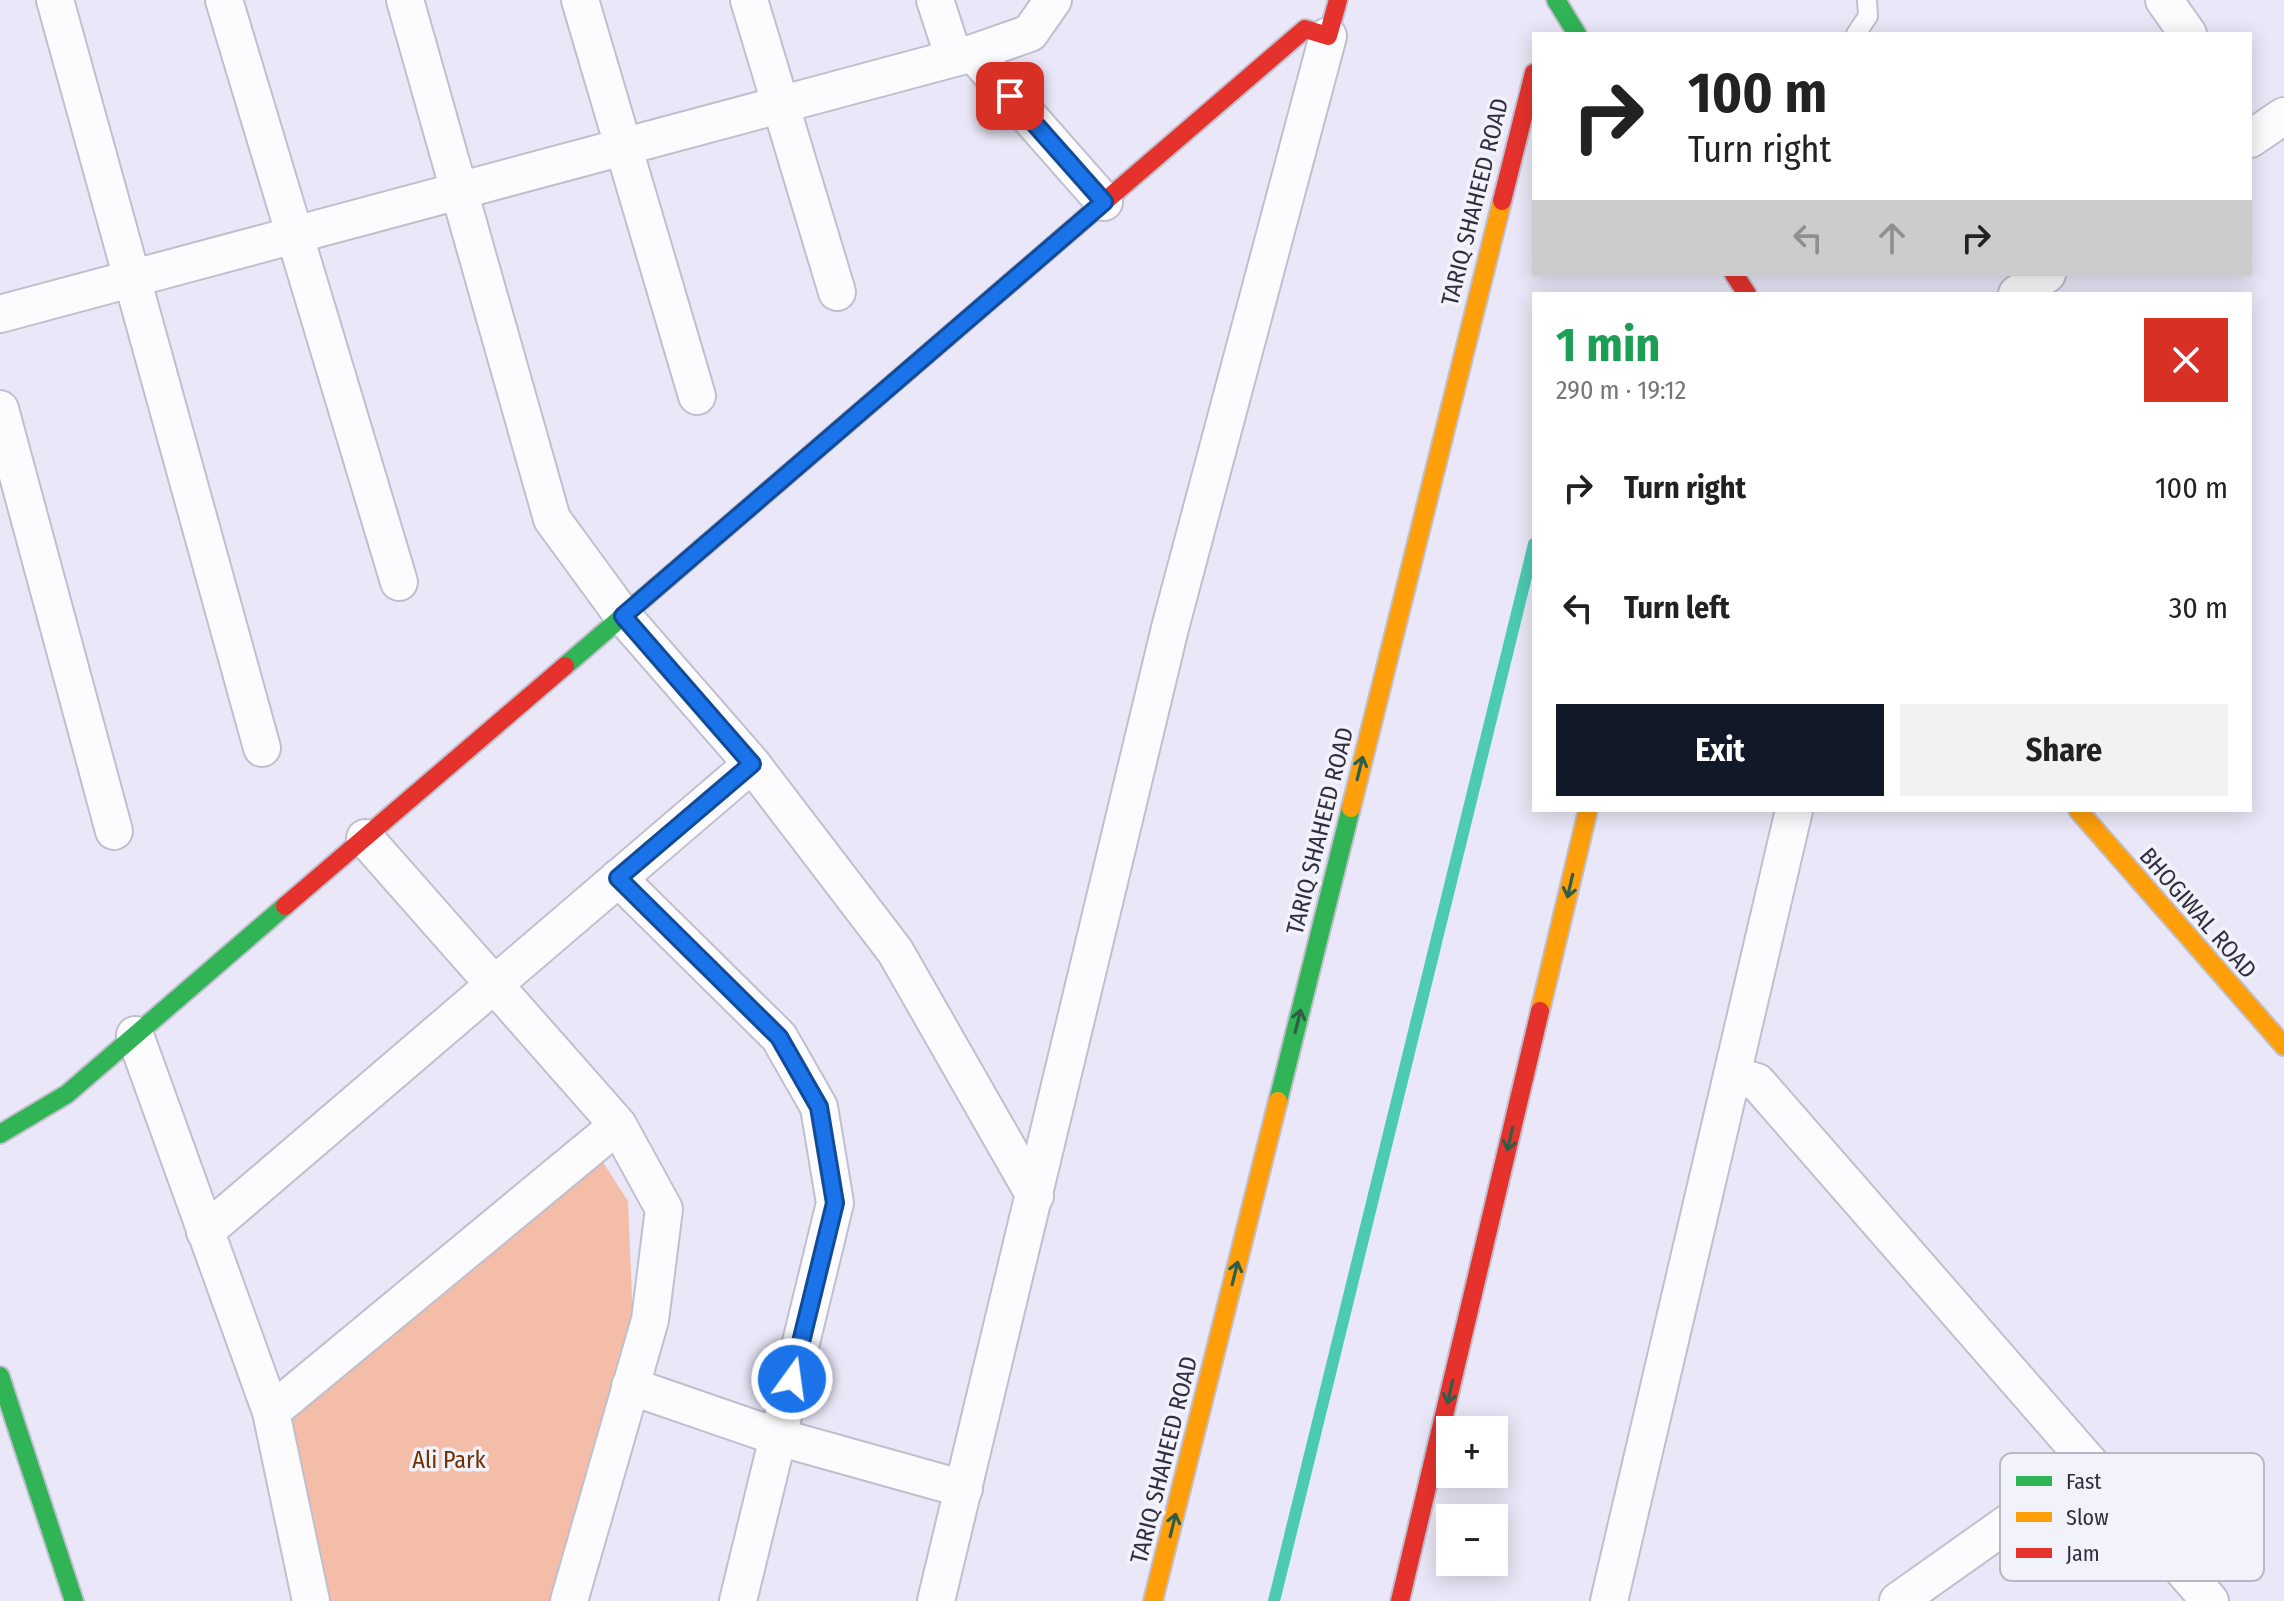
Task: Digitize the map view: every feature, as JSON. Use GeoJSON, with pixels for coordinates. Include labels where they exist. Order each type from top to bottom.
{"type":"FeatureCollection","features":[{"type":"Feature","properties":{"kind":"main road"},"geometry":{"type":"LineString","coordinates":[[0,1134],[67,1094],[1305,29],[1328,36],[1338,0]]}},
{"type":"Feature","properties":{"kind":"main road"},"geometry":{"type":"LineString","coordinates":[[1556,0],[1576,32]]}},
{"type":"Feature","properties":{"kind":"main road","name":"TARIQ SHAHEED ROAD"},"geometry":{"type":"LineString","coordinates":[[1153,1601],[1532,81]]}},
{"type":"Feature","properties":{"kind":"main road"},"geometry":{"type":"LineString","coordinates":[[1725,277],[1744,292]]}},
{"type":"Feature","properties":{"kind":"main road"},"geometry":{"type":"LineString","coordinates":[[1400,1601],[1588,812]]}},
{"type":"Feature","properties":{"kind":"main road","name":"BHOGIWAL ROAD"},"geometry":{"type":"LineString","coordinates":[[2080,812],[2284,1046]]}},
{"type":"Feature","properties":{"kind":"main road"},"geometry":{"type":"LineString","coordinates":[[0,1376],[11,1450],[74,1601]]}},
{"type":"Feature","properties":{"kind":"street"},"geometry":{"type":"LineString","coordinates":[[55,0],[262,748]]}},
{"type":"Feature","properties":{"kind":"street"},"geometry":{"type":"LineString","coordinates":[[224,0],[399,582]]}},
{"type":"Feature","properties":{"kind":"street"},"geometry":{"type":"LineString","coordinates":[[405,0],[552,519],[623,616],[752,764],[895,951],[1035,1196]]}},
{"type":"Feature","properties":{"kind":"street"},"geometry":{"type":"LineString","coordinates":[[580,0],[697,396]]}},
{"type":"Feature","properties":{"kind":"street"},"geometry":{"type":"LineString","coordinates":[[749,0],[837,292]]}},
{"type":"Feature","properties":{"kind":"street"},"geometry":{"type":"LineString","coordinates":[[935,0],[963,56],[1104,202]]}},
{"type":"Feature","properties":{"kind":"street"},"geometry":{"type":"LineString","coordinates":[[0,314],[963,56],[1030,33],[1052,7],[1053,0]]}},
{"type":"Feature","properties":{"kind":"street"},"geometry":{"type":"LineString","coordinates":[[2164,0],[2187,32]]}},
{"type":"Feature","properties":{"kind":"street"},"geometry":{"type":"LineString","coordinates":[[936,1601],[1170,628],[1328,36]]}},
{"type":"Feature","properties":{"kind":"street"},"geometry":{"type":"LineString","coordinates":[[2020,292],[2044,276]]}},
{"type":"Feature","properties":{"kind":"street"},"geometry":{"type":"LineString","coordinates":[[0,409],[114,831]]}},
{"type":"Feature","properties":{"kind":"street"},"geometry":{"type":"LineString","coordinates":[[205,1232],[752,764]]}},
{"type":"Feature","properties":{"kind":"street"},"geometry":{"type":"LineString","coordinates":[[1609,1601],[1794,812]]}},
{"type":"Feature","properties":{"kind":"street"},"geometry":{"type":"LineString","coordinates":[[365,838],[618,1125],[664,1209],[650,1320],[569,1601]]}},
{"type":"Feature","properties":{"kind":"street"},"geometry":{"type":"LineString","coordinates":[[618,878],[779,1037],[819,1107],[835,1203],[738,1601]]}},
{"type":"Feature","properties":{"kind":"street"},"geometry":{"type":"LineString","coordinates":[[135,1035],[271,1412],[311,1601]]}},
{"type":"Feature","properties":{"kind":"street"},"geometry":{"type":"LineString","coordinates":[[1733,1075],[1757,1082],[2080,1453]]}},
{"type":"Feature","properties":{"kind":"street"},"geometry":{"type":"LineString","coordinates":[[271,1412],[618,1125]]}},
{"type":"Feature","properties":{"kind":"street"},"geometry":{"type":"LineString","coordinates":[[630,1386],[778,1437],[964,1489]]}},
{"type":"Feature","properties":{"kind":"street"},"geometry":{"type":"LineString","coordinates":[[1898,1601],[2000,1529]]}},
{"type":"Feature","properties":{"kind":"street"},"geometry":{"type":"LineString","coordinates":[[2192,1581],[2210,1601]]}},
{"type":"Feature","properties":{"kind":"lane"},"geometry":{"type":"LineString","coordinates":[[1857,32],[1868,16],[1867,0]]}},
{"type":"Feature","properties":{"kind":"green space","name":"Ali Park"},"geometry":{"type":"Polygon","coordinates":[[[597,1153],[628,1201],[633,1321],[556,1601],[323,1601],[283,1414],[597,1153]]]}},
{"type":"Feature","properties":{"kind":"waterway"},"geometry":{"type":"LineString","coordinates":[[1274,1601],[1532,552]]}},
{"type":"Feature","properties":{"kind":"traffic: fast"},"geometry":{"type":"LineString","coordinates":[[1556,0],[1576,32]]}},
{"type":"Feature","properties":{"kind":"traffic: fast"},"geometry":{"type":"LineString","coordinates":[[565,666],[946,338]]}},
{"type":"Feature","properties":{"kind":"traffic: fast"},"geometry":{"type":"LineString","coordinates":[[1278,1101],[1351,808]]}},
{"type":"Feature","properties":{"kind":"traffic: fast"},"geometry":{"type":"LineString","coordinates":[[0,1134],[67,1094],[285,906]]}},
{"type":"Feature","properties":{"kind":"traffic: fast"},"geometry":{"type":"LineString","coordinates":[[0,1376],[74,1601]]}},
{"type":"Feature","properties":{"kind":"traffic: slow"},"geometry":{"type":"LineString","coordinates":[[1351,808],[1502,201]]}},
{"type":"Feature","properties":{"kind":"traffic: slow"},"geometry":{"type":"LineString","coordinates":[[1540,1011],[1588,812]]}},
{"type":"Feature","properties":{"kind":"traffic: slow"},"geometry":{"type":"LineString","coordinates":[[2080,812],[2284,1046]]}},
{"type":"Feature","properties":{"kind":"traffic: slow"},"geometry":{"type":"LineString","coordinates":[[1153,1601],[1278,1101]]}},
{"type":"Feature","properties":{"kind":"traffic: jam"},"geometry":{"type":"LineString","coordinates":[[946,338],[1305,29],[1328,36],[1338,0]]}},
{"type":"Feature","properties":{"kind":"traffic: jam"},"geometry":{"type":"LineString","coordinates":[[1502,201],[1532,81]]}},
{"type":"Feature","properties":{"kind":"traffic: jam"},"geometry":{"type":"LineString","coordinates":[[1735,276],[1746,292]]}},
{"type":"Feature","properties":{"kind":"traffic: jam"},"geometry":{"type":"LineString","coordinates":[[285,906],[565,666]]}},
{"type":"Feature","properties":{"kind":"traffic: jam"},"geometry":{"type":"LineString","coordinates":[[1400,1601],[1540,1011]]}},
{"type":"Feature","properties":{"kind":"route"},"geometry":{"type":"LineString","coordinates":[[792,1379],[835,1203],[819,1107],[779,1037],[618,878],[752,764],[623,616],[1104,202],[1010,96]]}}]}
